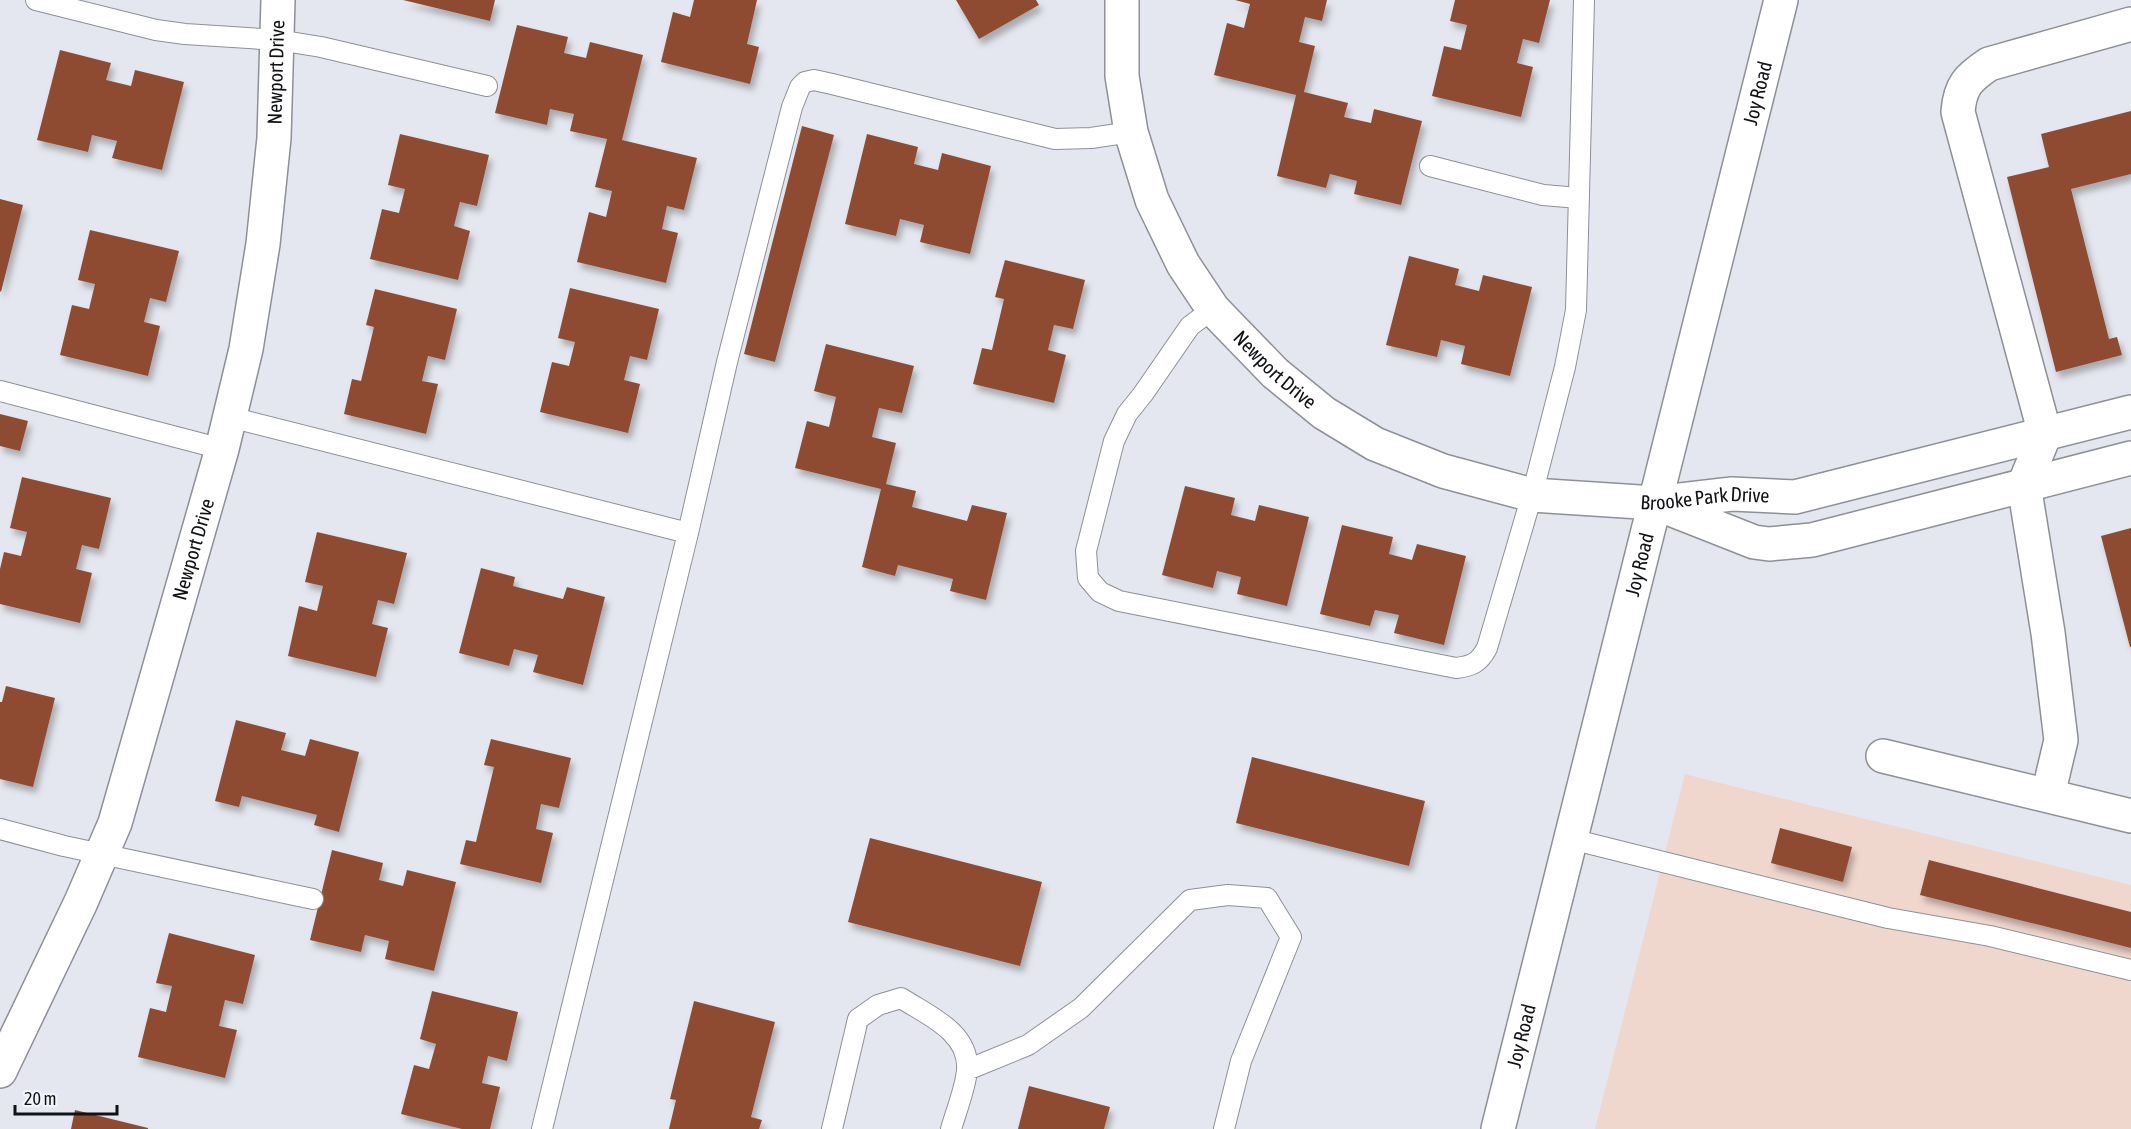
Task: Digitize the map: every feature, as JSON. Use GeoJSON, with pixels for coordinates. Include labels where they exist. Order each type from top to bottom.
{"type":"FeatureCollection","features":[{"type":"Feature","properties":{"kind":"street","name":"Newport Drive"},"geometry":{"type":"LineString","coordinates":[[0,1071],[115,823],[222,449],[246,349],[263,244],[274,138],[278,0]]}},
{"type":"Feature","properties":{"kind":"street","name":"Newport Drive"},"geometry":{"type":"LineString","coordinates":[[1122,0],[1122,76],[1131,132],[1152,200],[1183,264],[1213,309],[1275,373],[1324,413],[1375,444],[1443,471],[1532,495],[1655,504]]}},
{"type":"Feature","properties":{"kind":"street","name":"Joy Road"},"geometry":{"type":"LineString","coordinates":[[1498,1129],[1781,0]]}},
{"type":"Feature","properties":{"kind":"street"},"geometry":{"type":"LineString","coordinates":[[2048,795],[2061,740],[2048,633],[2024,485],[2045,434],[1958,112],[1960,93],[1973,74],[1989,64],[2131,24]]}},
{"type":"Feature","properties":{"kind":"street","name":"Brooke Park Drive"},"geometry":{"type":"LineString","coordinates":[[1655,504],[1732,494],[1795,497],[2131,412]]}},
{"type":"Feature","properties":{"kind":"street","name":"Brooke Park Drive"},"geometry":{"type":"LineString","coordinates":[[1655,504],[1754,542],[1769,544],[1812,540],[2131,458]]}},
{"type":"Feature","properties":{"kind":"street"},"geometry":{"type":"LineString","coordinates":[[1883,756],[2131,816]]}},
{"type":"Feature","properties":{"kind":"lane"},"geometry":{"type":"LineString","coordinates":[[36,0],[156,30],[278,40],[381,60],[488,86]]}},
{"type":"Feature","properties":{"kind":"lane"},"geometry":{"type":"LineString","coordinates":[[1213,309],[1190,326],[1127,414],[1114,441],[1086,550],[1088,578],[1100,592],[1119,601],[1455,668],[1473,666],[1487,648],[1532,495],[1565,367],[1576,310],[1584,0]]}},
{"type":"Feature","properties":{"kind":"lane"},"geometry":{"type":"LineString","coordinates":[[542,1129],[688,533],[727,362],[792,107],[800,87],[805,82],[814,80],[1055,139],[1091,138],[1131,132]]}},
{"type":"Feature","properties":{"kind":"lane"},"geometry":{"type":"LineString","coordinates":[[1430,166],[1543,195],[1579,198]]}},
{"type":"Feature","properties":{"kind":"lane"},"geometry":{"type":"LineString","coordinates":[[0,391],[222,449]]}},
{"type":"Feature","properties":{"kind":"lane"},"geometry":{"type":"LineString","coordinates":[[230,417],[688,533]]}},
{"type":"Feature","properties":{"kind":"lane"},"geometry":{"type":"LineString","coordinates":[[0,829],[64,846],[313,899]]}},
{"type":"Feature","properties":{"kind":"lane"},"geometry":{"type":"LineString","coordinates":[[1571,839],[1888,918],[1990,936],[2131,970]]}},
{"type":"Feature","properties":{"kind":"lane"},"geometry":{"type":"LineString","coordinates":[[967,1070],[1028,1045],[1081,1008],[1191,900],[1228,896],[1267,898],[1291,937],[1241,1061],[1224,1129]]}},
{"type":"Feature","properties":{"kind":"lane"},"geometry":{"type":"LineString","coordinates":[[832,1129],[858,1019],[878,1005],[901,998],[954,1033],[965,1050],[967,1070],[951,1129]]}},
{"type":"Feature","properties":{"kind":"shaded area"},"geometry":{"type":"Polygon","coordinates":[[[1685,774],[2131,885],[2131,1129],[1595,1129],[1685,774]]]}},
{"type":"Feature","properties":{"kind":"building"},"geometry":{"type":"Polygon","coordinates":[[[403,0],[495,0],[490,21],[403,0]]]}},
{"type":"Feature","properties":{"kind":"building"},"geometry":{"type":"Polygon","coordinates":[[[694,0],[757,0],[747,44],[759,47],[750,84],[661,62],[673,12],[690,17],[694,0]]]}},
{"type":"Feature","properties":{"kind":"building"},"geometry":{"type":"Polygon","coordinates":[[[956,0],[1036,0],[1039,5],[979,39],[956,0]]]}},
{"type":"Feature","properties":{"kind":"building"},"geometry":{"type":"Polygon","coordinates":[[[1235,0],[1327,0],[1322,21],[1305,17],[1299,42],[1315,46],[1304,92],[1348,103],[1344,117],[1371,123],[1374,109],[1422,121],[1401,205],[1354,194],[1357,181],[1330,174],[1326,188],[1277,176],[1296,95],[1214,75],[1227,23],[1244,28],[1250,4],[1235,0]]]}},
{"type":"Feature","properties":{"kind":"building"},"geometry":{"type":"Polygon","coordinates":[[[1455,0],[1550,0],[1539,43],[1523,39],[1517,63],[1533,67],[1521,117],[1432,96],[1444,46],[1461,50],[1467,25],[1450,21],[1455,0]]]}},
{"type":"Feature","properties":{"kind":"building"},"geometry":{"type":"Polygon","coordinates":[[[517,25],[568,37],[564,53],[586,58],[590,42],[643,55],[622,140],[697,158],[684,210],[667,206],[662,229],[678,233],[666,283],[577,262],[589,212],[606,217],[612,191],[595,187],[607,139],[570,131],[574,114],[550,109],[547,125],[495,113],[517,25]]]}},
{"type":"Feature","properties":{"kind":"building"},"geometry":{"type":"Polygon","coordinates":[[[60,50],[111,63],[106,80],[131,86],[135,70],[184,82],[162,170],[112,158],[117,141],[92,135],[88,152],[37,140],[60,50]]]}},
{"type":"Feature","properties":{"kind":"building"},"geometry":{"type":"Polygon","coordinates":[[[2131,111],[2131,174],[2071,189],[2109,339],[2117,337],[2122,355],[2056,372],[2007,177],[2049,167],[2041,134],[2131,111]]]}},
{"type":"Feature","properties":{"kind":"building"},"geometry":{"type":"Polygon","coordinates":[[[802,126],[834,135],[775,362],[744,354],[802,126]]]}},
{"type":"Feature","properties":{"kind":"building"},"geometry":{"type":"Polygon","coordinates":[[[400,134],[489,155],[477,206],[460,202],[454,226],[470,231],[458,280],[370,259],[382,209],[399,213],[405,189],[388,185],[400,134]]]}},
{"type":"Feature","properties":{"kind":"building"},"geometry":{"type":"Polygon","coordinates":[[[867,134],[918,147],[914,164],[938,170],[942,153],[991,166],[970,254],[920,242],[924,225],[900,219],[896,236],[845,224],[867,134]]]}},
{"type":"Feature","properties":{"kind":"building"},"geometry":{"type":"Polygon","coordinates":[[[0,199],[23,205],[1,292],[0,291],[0,199]]]}},
{"type":"Feature","properties":{"kind":"building"},"geometry":{"type":"Polygon","coordinates":[[[90,230],[179,251],[166,302],[150,298],[144,322],[160,326],[148,376],[60,355],[72,305],[89,309],[95,284],[78,280],[90,230]]]}},
{"type":"Feature","properties":{"kind":"building"},"geometry":{"type":"Polygon","coordinates":[[[1409,256],[1459,269],[1455,285],[1479,291],[1483,275],[1532,287],[1510,376],[1461,364],[1465,346],[1441,340],[1437,357],[1386,345],[1409,256]]]}},
{"type":"Feature","properties":{"kind":"building"},"geometry":{"type":"Polygon","coordinates":[[[1005,260],[1085,280],[1073,329],[1054,325],[1048,350],[1066,355],[1054,403],[973,384],[982,348],[992,350],[1004,299],[995,297],[1005,260]]]}},
{"type":"Feature","properties":{"kind":"building"},"geometry":{"type":"Polygon","coordinates":[[[570,288],[659,309],[647,360],[630,356],[624,380],[640,384],[628,433],[540,412],[552,362],[569,366],[575,342],[558,338],[570,288]]]}},
{"type":"Feature","properties":{"kind":"building"},"geometry":{"type":"Polygon","coordinates":[[[375,289],[457,309],[445,360],[428,356],[422,381],[438,384],[426,434],[344,414],[352,379],[361,381],[374,327],[366,325],[375,289]]]}},
{"type":"Feature","properties":{"kind":"building"},"geometry":{"type":"Polygon","coordinates":[[[826,344],[914,366],[902,413],[879,408],[872,437],[896,443],[886,484],[916,491],[912,507],[967,521],[972,505],[1007,513],[986,600],[950,591],[953,579],[898,565],[895,576],[862,567],[881,489],[795,468],[807,421],[829,427],[836,397],[814,391],[826,344]]]}},
{"type":"Feature","properties":{"kind":"building"},"geometry":{"type":"Polygon","coordinates":[[[0,414],[28,421],[20,451],[0,446],[0,414]]]}},
{"type":"Feature","properties":{"kind":"building"},"geometry":{"type":"Polygon","coordinates":[[[22,477],[111,498],[99,549],[82,545],[76,569],[92,573],[80,623],[0,604],[0,569],[4,552],[21,556],[27,532],[10,528],[22,477]]]}},
{"type":"Feature","properties":{"kind":"building"},"geometry":{"type":"Polygon","coordinates":[[[1185,486],[1235,498],[1231,515],[1255,521],[1259,505],[1309,517],[1287,606],[1237,594],[1241,577],[1217,571],[1213,588],[1162,575],[1185,486]]]}},
{"type":"Feature","properties":{"kind":"building"},"geometry":{"type":"Polygon","coordinates":[[[1342,525],[1393,537],[1389,554],[1412,560],[1417,544],[1466,556],[1444,645],[1394,633],[1399,615],[1375,610],[1370,626],[1320,614],[1342,525]]]}},
{"type":"Feature","properties":{"kind":"building"},"geometry":{"type":"Polygon","coordinates":[[[2131,528],[2131,647],[2130,647],[2101,536],[2131,528]]]}},
{"type":"Feature","properties":{"kind":"building"},"geometry":{"type":"Polygon","coordinates":[[[317,532],[407,553],[394,604],[378,600],[372,624],[388,628],[376,677],[288,656],[299,606],[317,611],[323,586],[305,582],[317,532]]]}},
{"type":"Feature","properties":{"kind":"building"},"geometry":{"type":"Polygon","coordinates":[[[481,568],[515,577],[513,586],[563,599],[567,587],[605,597],[583,685],[533,672],[538,655],[514,649],[509,666],[459,653],[481,568]]]}},
{"type":"Feature","properties":{"kind":"building"},"geometry":{"type":"Polygon","coordinates":[[[6,686],[55,698],[33,787],[0,779],[0,702],[2,702],[6,686]]]}},
{"type":"Feature","properties":{"kind":"building"},"geometry":{"type":"Polygon","coordinates":[[[236,720],[286,733],[281,750],[305,756],[310,739],[359,752],[339,832],[314,825],[317,815],[242,796],[239,807],[215,801],[236,720]]]}},
{"type":"Feature","properties":{"kind":"building"},"geometry":{"type":"Polygon","coordinates":[[[491,739],[571,758],[559,808],[541,804],[536,829],[553,833],[541,883],[460,864],[466,840],[476,842],[494,767],[484,765],[491,739]]]}},
{"type":"Feature","properties":{"kind":"building"},"geometry":{"type":"Polygon","coordinates":[[[1252,757],[1425,801],[1409,866],[1236,823],[1252,757]]]}},
{"type":"Feature","properties":{"kind":"building"},"geometry":{"type":"Polygon","coordinates":[[[1780,828],[1852,847],[1843,882],[1771,863],[1780,828]]]}},
{"type":"Feature","properties":{"kind":"building"},"geometry":{"type":"Polygon","coordinates":[[[870,838],[1042,882],[1020,966],[848,922],[870,838]]]}},
{"type":"Feature","properties":{"kind":"building"},"geometry":{"type":"Polygon","coordinates":[[[332,850],[383,863],[379,880],[403,886],[407,870],[456,882],[434,971],[385,959],[389,941],[365,935],[361,952],[310,940],[332,850]]]}},
{"type":"Feature","properties":{"kind":"building"},"geometry":{"type":"Polygon","coordinates":[[[1929,860],[2131,912],[2131,948],[1920,895],[1929,860]]]}},
{"type":"Feature","properties":{"kind":"building"},"geometry":{"type":"Polygon","coordinates":[[[169,933],[255,955],[243,1004],[225,1000],[219,1026],[237,1030],[225,1078],[138,1057],[150,1008],[166,1012],[172,986],[156,983],[169,933]]]}},
{"type":"Feature","properties":{"kind":"building"},"geometry":{"type":"Polygon","coordinates":[[[432,991],[518,1012],[507,1061],[488,1056],[482,1083],[500,1087],[490,1129],[462,1129],[401,1114],[414,1065],[429,1069],[436,1044],[420,1039],[432,991]]]}},
{"type":"Feature","properties":{"kind":"building"},"geometry":{"type":"Polygon","coordinates":[[[694,1001],[775,1022],[751,1117],[762,1120],[759,1129],[669,1129],[676,1100],[670,1099],[694,1001]]]}},
{"type":"Feature","properties":{"kind":"building"},"geometry":{"type":"Polygon","coordinates":[[[1029,1086],[1110,1107],[1104,1129],[1018,1129],[1029,1086]]]}},
{"type":"Feature","properties":{"kind":"building"},"geometry":{"type":"Polygon","coordinates":[[[75,1110],[148,1128],[148,1129],[71,1129],[75,1110]]]}}]}
